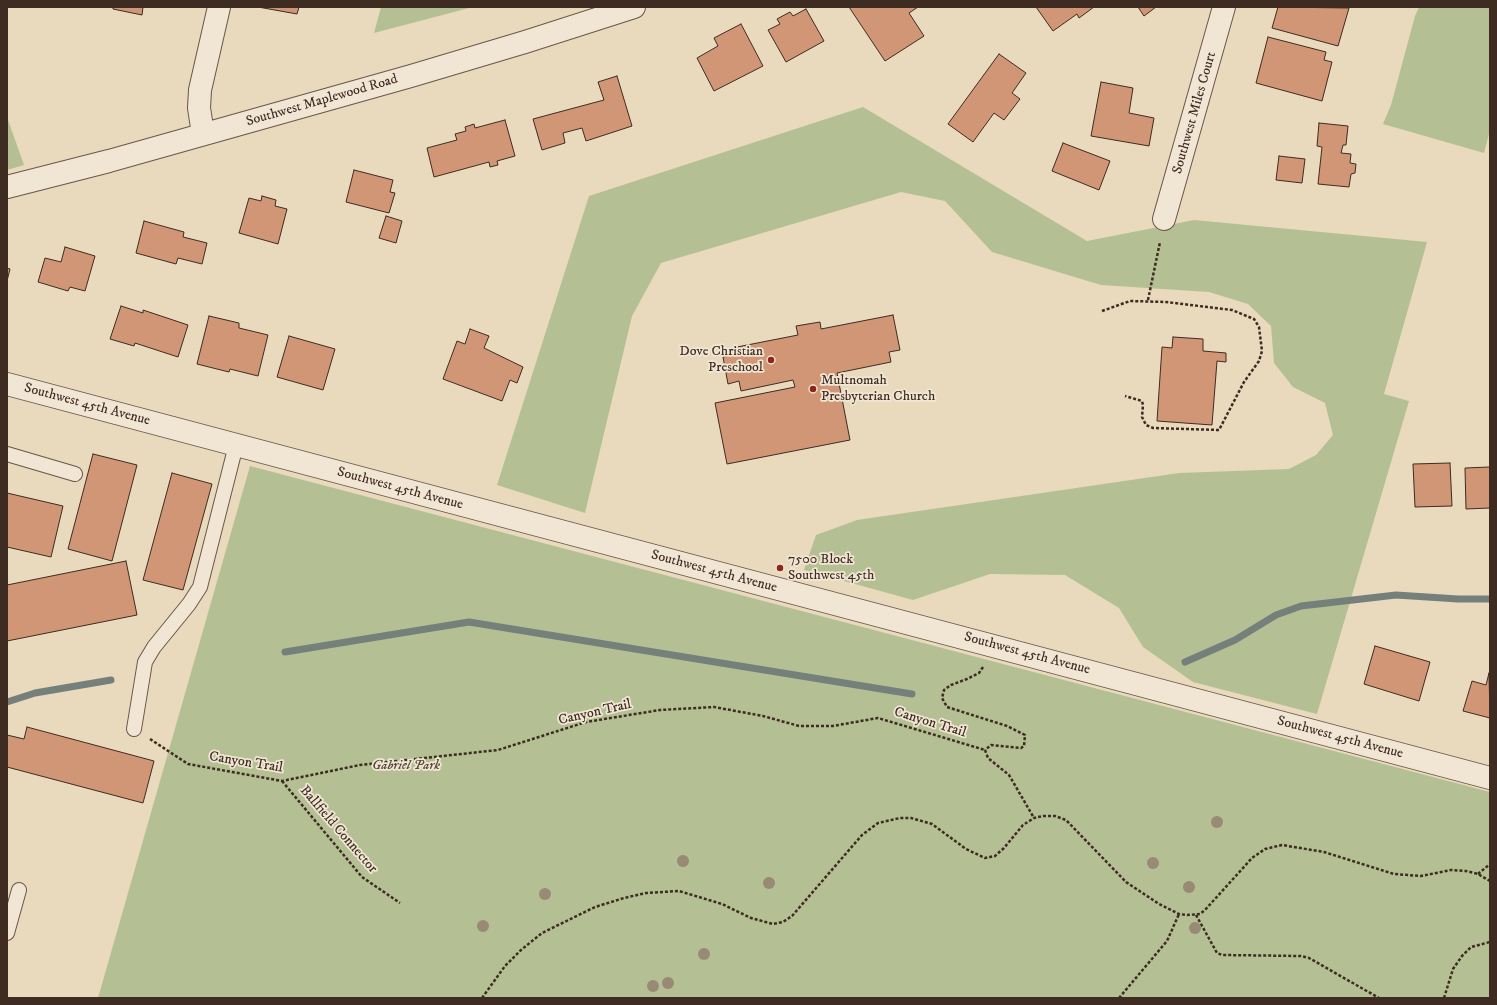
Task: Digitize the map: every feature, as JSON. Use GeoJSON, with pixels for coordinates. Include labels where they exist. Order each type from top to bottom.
{"type":"FeatureCollection","features":[{"type":"Feature","properties":{"kind":"street"},"geometry":{"type":"LineString","coordinates":[[203,134],[199,108],[200,90],[219,7]]}},
{"type":"Feature","properties":{"kind":"street","name":"Southwest Maplewood Road"},"geometry":{"type":"LineString","coordinates":[[7,187],[411,76],[526,42],[634,7]]}},
{"type":"Feature","properties":{"kind":"street","name":"Southwest Miles Court"},"geometry":{"type":"LineString","coordinates":[[1164,219],[1224,7]]}},
{"type":"Feature","properties":{"kind":"street","name":"Southwest 45th Avenue"},"geometry":{"type":"LineString","coordinates":[[7,384],[1490,778]]}},
{"type":"Feature","properties":{"kind":"lane"},"geometry":{"type":"LineString","coordinates":[[134,729],[145,662],[154,647],[189,604],[200,587],[236,445]]}},
{"type":"Feature","properties":{"kind":"lane"},"geometry":{"type":"LineString","coordinates":[[7,454],[75,474]]}},
{"type":"Feature","properties":{"kind":"lane"},"geometry":{"type":"LineString","coordinates":[[7,933],[18,890]]}},
{"type":"Feature","properties":{"kind":"path"},"geometry":{"type":"LineString","coordinates":[[1148,300],[1164,219]]}},
{"type":"Feature","properties":{"kind":"path"},"geometry":{"type":"LineString","coordinates":[[1102,311],[1120,303],[1148,300],[1232,310],[1254,319],[1259,327],[1262,351],[1260,361],[1244,382],[1222,427],[1216,431],[1153,428],[1146,425],[1142,417],[1144,405],[1142,400],[1125,396]]}},
{"type":"Feature","properties":{"kind":"path"},"geometry":{"type":"LineString","coordinates":[[988,644],[984,665],[979,673],[951,685],[944,690],[942,698],[947,707],[1007,726],[1025,735],[1024,746],[1021,748],[991,745],[985,750],[988,758],[1009,776],[1034,818]]}},
{"type":"Feature","properties":{"kind":"path","name":"Canyon Trail"},"geometry":{"type":"LineString","coordinates":[[134,729],[188,764],[282,781],[360,765],[498,750],[586,722],[652,711],[714,707],[763,716],[799,726],[833,726],[878,718],[985,750]]}},
{"type":"Feature","properties":{"kind":"path","name":"Ballfield Connector"},"geometry":{"type":"LineString","coordinates":[[282,781],[362,876],[400,903]]}},
{"type":"Feature","properties":{"kind":"path"},"geometry":{"type":"LineString","coordinates":[[482,998],[505,966],[521,950],[542,933],[595,907],[624,898],[646,893],[679,891],[722,904],[751,918],[773,924],[782,922],[792,916],[862,836],[878,823],[900,818],[932,824],[966,849],[985,858],[996,856],[1023,825],[1034,818],[1049,816],[1066,820],[1126,882],[1159,904],[1179,914],[1196,915],[1205,910],[1252,858],[1265,850],[1282,845],[1324,852],[1394,874],[1422,876],[1451,870],[1478,874],[1490,881]]}},
{"type":"Feature","properties":{"kind":"path"},"geometry":{"type":"LineString","coordinates":[[1478,874],[1490,864]]}},
{"type":"Feature","properties":{"kind":"path"},"geometry":{"type":"LineString","coordinates":[[1119,998],[1168,941],[1179,914]]}},
{"type":"Feature","properties":{"kind":"path"},"geometry":{"type":"LineString","coordinates":[[1196,915],[1217,953],[1222,955],[1301,956],[1310,958],[1379,998]]}},
{"type":"Feature","properties":{"kind":"path"},"geometry":{"type":"LineString","coordinates":[[1444,998],[1453,969],[1462,956],[1471,947],[1490,942]]}},
{"type":"Feature","properties":{"kind":"green space"},"geometry":{"type":"Polygon","coordinates":[[[381,7],[473,7],[374,33],[381,7]]]}},
{"type":"Feature","properties":{"kind":"green space"},"geometry":{"type":"Polygon","coordinates":[[[1419,7],[1490,7],[1490,130],[1484,153],[1383,124],[1391,105],[1415,16],[1419,7]]]}},
{"type":"Feature","properties":{"kind":"green space"},"geometry":{"type":"Polygon","coordinates":[[[863,107],[1087,241],[1194,220],[1427,242],[1384,394],[1409,401],[1317,714],[1193,682],[1143,647],[1119,608],[1065,575],[990,574],[913,600],[804,570],[816,535],[857,520],[1179,473],[1289,469],[1316,455],[1333,435],[1325,403],[1293,387],[1274,363],[1271,326],[1248,304],[1209,292],[1101,285],[992,252],[945,201],[901,192],[661,263],[632,316],[585,513],[497,485],[589,196],[863,107]]]}},
{"type":"Feature","properties":{"kind":"green space"},"geometry":{"type":"Polygon","coordinates":[[[7,117],[24,165],[7,170],[7,117]]]}},
{"type":"Feature","properties":{"kind":"green space","name":"Gabriel Park"},"geometry":{"type":"Polygon","coordinates":[[[250,466],[1490,792],[1490,998],[98,998],[250,466]]]}},
{"type":"Feature","properties":{"kind":"building"},"geometry":{"type":"Polygon","coordinates":[[[113,7],[143,7],[142,15],[113,9],[113,7]]]}},
{"type":"Feature","properties":{"kind":"building"},"geometry":{"type":"Polygon","coordinates":[[[258,7],[299,7],[297,14],[258,7]]]}},
{"type":"Feature","properties":{"kind":"building"},"geometry":{"type":"Polygon","coordinates":[[[849,7],[918,7],[909,13],[924,36],[885,61],[849,7]]]}},
{"type":"Feature","properties":{"kind":"building"},"geometry":{"type":"Polygon","coordinates":[[[1036,7],[1094,7],[1079,18],[1077,14],[1053,31],[1036,7]]]}},
{"type":"Feature","properties":{"kind":"building"},"geometry":{"type":"Polygon","coordinates":[[[1138,7],[1156,7],[1144,16],[1138,7]]]}},
{"type":"Feature","properties":{"kind":"building"},"geometry":{"type":"Polygon","coordinates":[[[1278,7],[1349,8],[1338,46],[1272,28],[1278,7]]]}},
{"type":"Feature","properties":{"kind":"building"},"geometry":{"type":"Polygon","coordinates":[[[806,9],[824,41],[786,62],[768,30],[780,24],[777,19],[790,12],[793,16],[806,9]]]}},
{"type":"Feature","properties":{"kind":"building"},"geometry":{"type":"Polygon","coordinates":[[[741,24],[763,66],[714,91],[697,58],[718,46],[714,38],[741,24]]]}},
{"type":"Feature","properties":{"kind":"building"},"geometry":{"type":"Polygon","coordinates":[[[1268,37],[1326,52],[1324,60],[1332,62],[1322,101],[1256,83],[1268,37]]]}},
{"type":"Feature","properties":{"kind":"building"},"geometry":{"type":"Polygon","coordinates":[[[999,54],[1026,73],[1012,93],[1020,99],[1004,120],[994,113],[973,142],[948,124],[999,54]]]}},
{"type":"Feature","properties":{"kind":"building"},"geometry":{"type":"Polygon","coordinates":[[[617,76],[632,126],[586,141],[582,128],[563,133],[565,143],[542,150],[533,119],[604,100],[598,82],[617,76]]]}},
{"type":"Feature","properties":{"kind":"building"},"geometry":{"type":"Polygon","coordinates":[[[1101,82],[1133,88],[1129,113],[1154,118],[1149,146],[1091,136],[1101,82]]]}},
{"type":"Feature","properties":{"kind":"building"},"geometry":{"type":"Polygon","coordinates":[[[505,120],[515,156],[497,161],[498,165],[490,167],[489,162],[434,177],[427,148],[457,140],[455,134],[466,131],[465,127],[474,124],[475,128],[505,120]]]}},
{"type":"Feature","properties":{"kind":"building"},"geometry":{"type":"Polygon","coordinates":[[[1319,123],[1348,126],[1346,145],[1343,145],[1341,153],[1351,154],[1350,163],[1356,164],[1355,173],[1351,174],[1349,187],[1318,184],[1322,147],[1317,146],[1319,123]]]}},
{"type":"Feature","properties":{"kind":"building"},"geometry":{"type":"Polygon","coordinates":[[[1063,143],[1110,161],[1099,190],[1052,171],[1063,143]]]}},
{"type":"Feature","properties":{"kind":"building"},"geometry":{"type":"Polygon","coordinates":[[[1279,156],[1305,159],[1302,183],[1276,180],[1279,156]]]}},
{"type":"Feature","properties":{"kind":"building"},"geometry":{"type":"Polygon","coordinates":[[[354,170],[393,180],[390,192],[395,193],[389,213],[346,202],[354,170]]]}},
{"type":"Feature","properties":{"kind":"building"},"geometry":{"type":"Polygon","coordinates":[[[262,196],[276,200],[275,206],[287,209],[278,244],[239,233],[249,198],[261,201],[262,196]]]}},
{"type":"Feature","properties":{"kind":"building"},"geometry":{"type":"Polygon","coordinates":[[[386,216],[402,221],[396,243],[379,238],[386,216]]]}},
{"type":"Feature","properties":{"kind":"building"},"geometry":{"type":"Polygon","coordinates":[[[144,221],[184,232],[183,237],[207,243],[202,264],[178,258],[176,264],[136,253],[144,221]]]}},
{"type":"Feature","properties":{"kind":"building"},"geometry":{"type":"Polygon","coordinates":[[[65,247],[95,256],[85,291],[70,287],[68,291],[38,282],[45,258],[61,262],[65,247]]]}},
{"type":"Feature","properties":{"kind":"building"},"geometry":{"type":"Polygon","coordinates":[[[7,268],[10,269],[7,281],[7,268]]]}},
{"type":"Feature","properties":{"kind":"building"},"geometry":{"type":"Polygon","coordinates":[[[121,306],[143,313],[143,310],[188,325],[178,357],[135,343],[134,346],[110,339],[121,306]]]}},
{"type":"Feature","properties":{"kind":"building","name":"Multnomah Presbyterian Church"},"geometry":{"type":"Polygon","coordinates":[[[893,315],[900,350],[889,352],[891,362],[837,373],[850,440],[727,464],[715,403],[795,387],[793,380],[741,391],[739,381],[728,384],[723,357],[739,354],[737,347],[798,335],[796,326],[820,322],[821,329],[893,315]]]}},
{"type":"Feature","properties":{"kind":"building"},"geometry":{"type":"Polygon","coordinates":[[[209,316],[239,323],[239,328],[268,335],[258,376],[230,369],[229,372],[197,364],[209,316]]]}},
{"type":"Feature","properties":{"kind":"building"},"geometry":{"type":"Polygon","coordinates":[[[470,329],[489,336],[484,348],[523,367],[517,383],[510,380],[502,401],[443,379],[457,341],[465,344],[470,329]]]}},
{"type":"Feature","properties":{"kind":"building"},"geometry":{"type":"Polygon","coordinates":[[[289,336],[335,349],[323,390],[277,377],[289,336]]]}},
{"type":"Feature","properties":{"kind":"building"},"geometry":{"type":"Polygon","coordinates":[[[1173,337],[1203,339],[1203,351],[1226,353],[1226,362],[1217,361],[1212,425],[1157,421],[1162,347],[1172,348],[1173,337]]]}},
{"type":"Feature","properties":{"kind":"building"},"geometry":{"type":"Polygon","coordinates":[[[93,454],[137,465],[112,561],[68,549],[93,454]]]}},
{"type":"Feature","properties":{"kind":"building"},"geometry":{"type":"Polygon","coordinates":[[[1450,463],[1452,506],[1415,507],[1413,464],[1450,463]]]}},
{"type":"Feature","properties":{"kind":"building"},"geometry":{"type":"Polygon","coordinates":[[[1490,467],[1490,508],[1466,509],[1465,468],[1490,467]]]}},
{"type":"Feature","properties":{"kind":"building"},"geometry":{"type":"Polygon","coordinates":[[[172,473],[212,484],[183,590],[143,580],[172,473]]]}},
{"type":"Feature","properties":{"kind":"building"},"geometry":{"type":"Polygon","coordinates":[[[7,493],[63,506],[51,557],[7,547],[7,493]]]}},
{"type":"Feature","properties":{"kind":"building"},"geometry":{"type":"Polygon","coordinates":[[[126,561],[137,615],[7,641],[7,585],[126,561]]]}},
{"type":"Feature","properties":{"kind":"building"},"geometry":{"type":"Polygon","coordinates":[[[1375,646],[1430,662],[1419,701],[1364,684],[1375,646]]]}},
{"type":"Feature","properties":{"kind":"building"},"geometry":{"type":"Polygon","coordinates":[[[1489,673],[1490,718],[1463,711],[1472,681],[1486,685],[1489,673]]]}},
{"type":"Feature","properties":{"kind":"building"},"geometry":{"type":"Polygon","coordinates":[[[27,727],[154,761],[143,803],[7,767],[7,735],[24,739],[27,727]]]}},
{"type":"Feature","properties":{"kind":"waterway"},"geometry":{"type":"LineString","coordinates":[[1185,662],[1235,640],[1276,615],[1301,606],[1396,595],[1458,599],[1490,599]]}},
{"type":"Feature","properties":{"kind":"waterway"},"geometry":{"type":"LineString","coordinates":[[285,652],[469,622],[912,694]]}},
{"type":"Feature","properties":{"kind":"waterway"},"geometry":{"type":"LineString","coordinates":[[7,702],[35,693],[111,680]]}},
{"type":"Feature","properties":{"kind":"place","name":"Dove Christian Preschool"},"geometry":{"type":"Point","coordinates":[771,360]}},
{"type":"Feature","properties":{"kind":"place","name":"Multnomah Presbyterian Church"},"geometry":{"type":"Point","coordinates":[813,389]}},
{"type":"Feature","properties":{"kind":"place","name":"7500 Block Southwest 45th"},"geometry":{"type":"Point","coordinates":[780,568]}}]}
